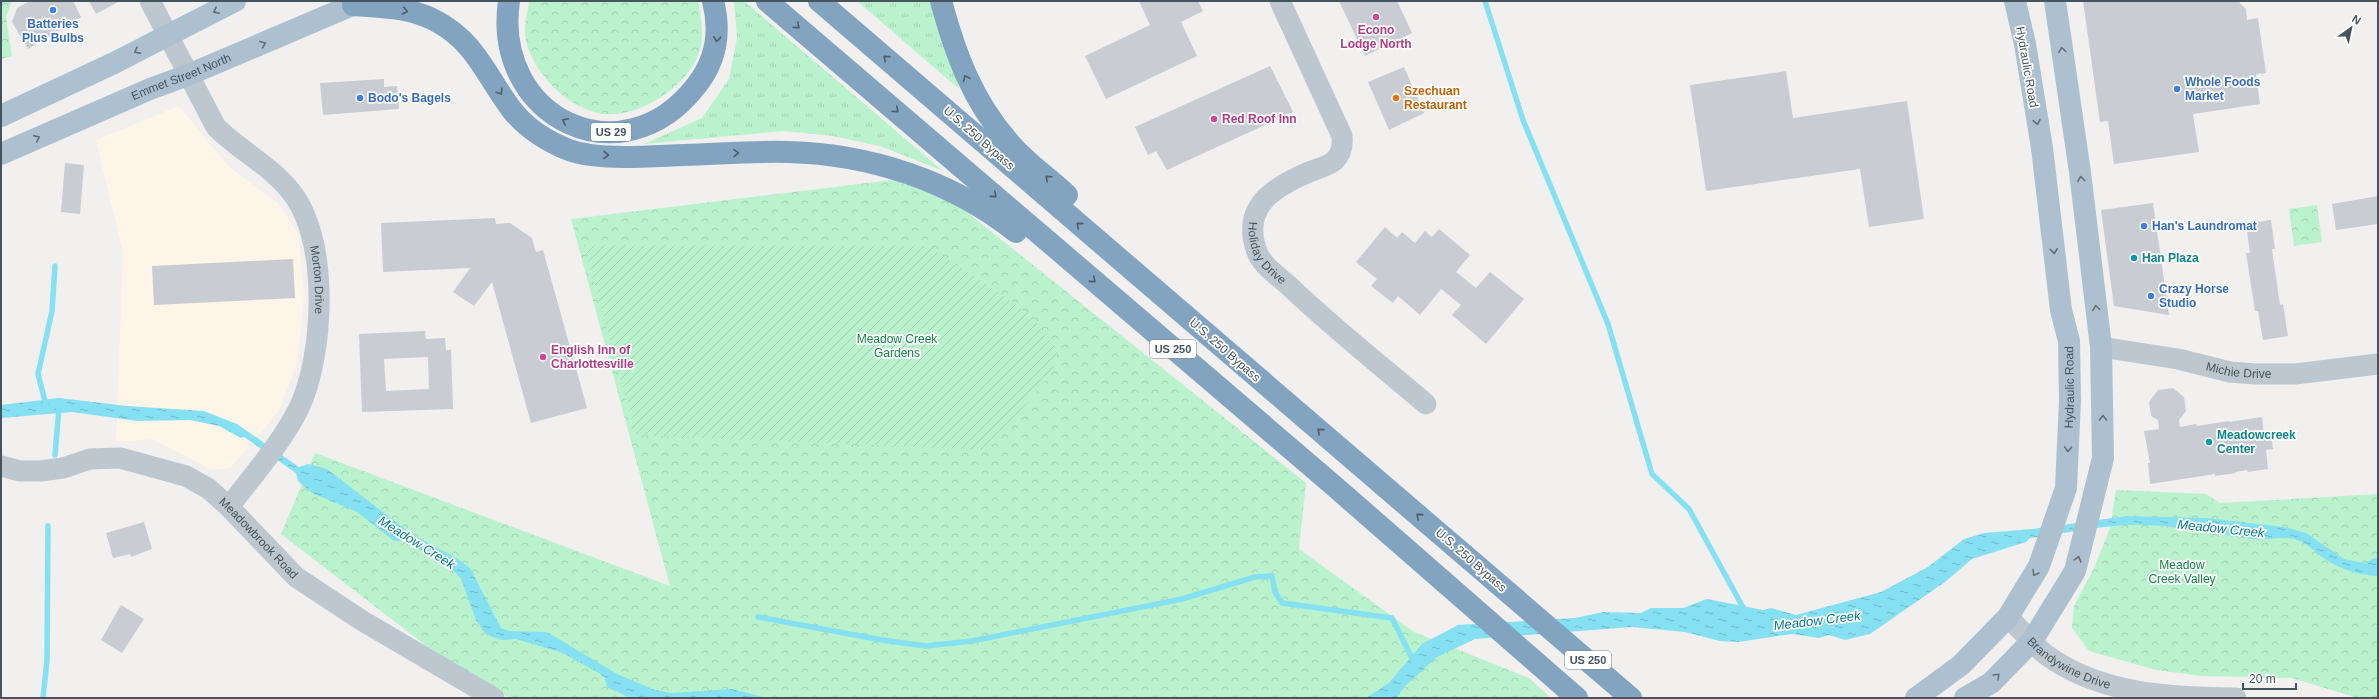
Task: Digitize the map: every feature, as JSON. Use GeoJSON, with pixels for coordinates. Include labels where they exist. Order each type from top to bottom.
{"type":"FeatureCollection","features":[{"type":"Feature","properties":{"kind":"highway","name":"US 29"},"geometry":{"type":"LineString","coordinates":[[509,1],[506,22],[512,58],[520,77],[537,102],[552,114],[569,124],[590,130],[612,132],[634,129],[655,122],[683,102],[701,81],[716,48],[718,31],[713,1]]}},
{"type":"Feature","properties":{"kind":"highway","name":"US 250"},"geometry":{"type":"LineString","coordinates":[[767,1],[1333,485],[1577,698]]}},
{"type":"Feature","properties":{"kind":"highway","name":"U.S. 250 Bypass"},"geometry":{"type":"LineString","coordinates":[[819,1],[1631,698]]}},
{"type":"Feature","properties":{"kind":"highway"},"geometry":{"type":"LineString","coordinates":[[942,1],[952,43],[967,81],[984,112],[1009,142],[1115,238],[1183,314]]}},
{"type":"Feature","properties":{"kind":"highway"},"geometry":{"type":"LineString","coordinates":[[358,3],[390,7],[419,14],[454,32],[471,47],[513,111],[531,129],[570,150],[589,155],[650,156],[788,152],[855,159],[883,165],[942,186],[989,211],[1041,252],[1072,262]]}},
{"type":"Feature","properties":{"kind":"main road"},"geometry":{"type":"LineString","coordinates":[[1,116],[108,66],[235,1]]}},
{"type":"Feature","properties":{"kind":"main road","name":"Hydraulic Road"},"geometry":{"type":"LineString","coordinates":[[1916,698],[1960,665],[2008,617],[2039,566],[2066,488],[2070,400],[2069,341],[2060,310],[2042,148],[2025,44],[2015,1]]}},
{"type":"Feature","properties":{"kind":"main road"},"geometry":{"type":"LineString","coordinates":[[1965,698],[1991,683],[2032,641],[2075,571],[2103,458],[2101,347],[2080,172],[2055,1]]}},
{"type":"Feature","properties":{"kind":"main road","name":"Emmet Street North"},"geometry":{"type":"LineString","coordinates":[[1,154],[143,92],[188,75],[358,3]]}},
{"type":"Feature","properties":{"kind":"street","name":"Morton Drive"},"geometry":{"type":"LineString","coordinates":[[150,1],[216,127],[232,142],[277,174],[295,197],[308,225],[319,283],[318,328],[315,357],[299,408],[282,437],[229,507]]}},
{"type":"Feature","properties":{"kind":"street","name":"Holiday Drive"},"geometry":{"type":"LineString","coordinates":[[1280,1],[1337,125],[1343,144],[1340,154],[1333,161],[1296,178],[1262,200],[1254,216],[1252,227],[1252,238],[1257,252],[1264,264],[1305,301],[1426,404]]}},
{"type":"Feature","properties":{"kind":"street","name":"Michie Drive"},"geometry":{"type":"LineString","coordinates":[[2101,347],[2178,359],[2230,372],[2255,374],[2296,374],[2378,364]]}},
{"type":"Feature","properties":{"kind":"street","name":"Meadowbrook Road"},"geometry":{"type":"LineString","coordinates":[[1,466],[20,471],[41,472],[100,458],[127,459],[186,476],[209,489],[229,507],[296,577],[361,620],[494,698]]}},
{"type":"Feature","properties":{"kind":"street","name":"Brandywine Drive"},"geometry":{"type":"LineString","coordinates":[[2008,617],[2045,654],[2074,671],[2111,687],[2156,694],[2236,698]]}},
{"type":"Feature","properties":{"kind":"shaded area"},"geometry":{"type":"Polygon","coordinates":[[[179,106],[229,167],[278,203],[298,234],[304,296],[297,364],[278,412],[230,468],[212,470],[153,439],[116,442],[123,252],[96,140],[179,106]]]}},
{"type":"Feature","properties":{"kind":"green space"},"geometry":{"type":"Polygon","coordinates":[[[1,1],[12,1],[6,17],[12,56],[1,59],[1,1]]]}},
{"type":"Feature","properties":{"kind":"green space"},"geometry":{"type":"Polygon","coordinates":[[[529,1],[698,1],[702,30],[700,51],[690,70],[680,82],[654,102],[624,113],[608,114],[594,112],[580,107],[563,95],[539,70],[527,46],[525,34],[529,1]]]}},
{"type":"Feature","properties":{"kind":"green space"},"geometry":{"type":"Polygon","coordinates":[[[734,1],[744,1],[943,171],[880,146],[832,136],[784,131],[644,144],[702,118],[729,79],[737,38],[734,1]]]}},
{"type":"Feature","properties":{"kind":"green space"},"geometry":{"type":"Polygon","coordinates":[[[857,1],[934,1],[959,89],[857,1]]]}},
{"type":"Feature","properties":{"kind":"green space"},"geometry":{"type":"Polygon","coordinates":[[[893,180],[953,201],[1306,483],[1299,549],[1414,632],[1529,678],[1551,698],[510,698],[455,668],[281,534],[315,453],[670,586],[571,219],[893,180]]]}},
{"type":"Feature","properties":{"kind":"green space"},"geometry":{"type":"Polygon","coordinates":[[[2317,205],[2322,242],[2294,246],[2289,209],[2317,205]]]}},
{"type":"Feature","properties":{"kind":"green space","name":"Meadow Creek Gardens"},"geometry":{"type":"Polygon","coordinates":[[[584,245],[928,246],[1031,315],[1058,351],[1052,372],[988,450],[636,435],[584,245]]]}},
{"type":"Feature","properties":{"kind":"green space","name":"Meadow Creek Valley"},"geometry":{"type":"Polygon","coordinates":[[[2116,490],[2206,494],[2220,503],[2378,494],[2378,698],[2358,698],[2292,678],[2202,676],[2156,670],[2089,651],[2072,628],[2074,606],[2094,568],[2110,528],[2116,490]]]}},
{"type":"Feature","properties":{"kind":"water","name":"Meadow Creek"},"geometry":{"type":"Polygon","coordinates":[[[59,398],[127,406],[204,411],[237,424],[299,467],[308,464],[327,469],[410,533],[458,559],[470,568],[501,628],[509,631],[547,632],[617,674],[655,690],[671,693],[732,689],[767,698],[630,698],[607,687],[605,678],[599,673],[563,653],[516,639],[503,640],[492,637],[483,631],[476,620],[461,579],[452,569],[406,541],[394,541],[357,512],[312,493],[298,481],[296,473],[244,437],[241,438],[219,426],[190,420],[137,421],[72,412],[1,418],[1,405],[59,398]]]}},
{"type":"Feature","properties":{"kind":"water","name":"Meadow Creek"},"geometry":{"type":"Polygon","coordinates":[[[2127,516],[2206,518],[2284,527],[2306,533],[2344,559],[2364,563],[2375,558],[2378,559],[2378,576],[2356,573],[2335,565],[2304,543],[2297,540],[2280,538],[2252,539],[2189,529],[2158,526],[2126,525],[2102,527],[2030,538],[2026,542],[1972,559],[1945,582],[1870,634],[1845,640],[1829,635],[1819,638],[1792,634],[1738,642],[1720,641],[1685,632],[1632,627],[1475,639],[1437,657],[1404,687],[1397,698],[1366,698],[1389,683],[1422,644],[1458,625],[1575,618],[1603,612],[1641,613],[1651,608],[1683,608],[1707,599],[1763,610],[1771,608],[1796,615],[1881,592],[1928,567],[1964,539],[1984,533],[2033,529],[2127,516]]]}},
{"type":"Feature","properties":{"kind":"building"},"geometry":{"type":"Polygon","coordinates":[[[30,1],[73,1],[81,17],[28,49],[12,22],[17,8],[30,1]]]}},
{"type":"Feature","properties":{"kind":"building"},"geometry":{"type":"Polygon","coordinates":[[[89,1],[120,1],[96,14],[89,1]]]}},
{"type":"Feature","properties":{"kind":"building"},"geometry":{"type":"Polygon","coordinates":[[[1139,1],[1198,1],[1203,11],[1181,22],[1197,56],[1106,99],[1085,56],[1150,25],[1139,1]]]}},
{"type":"Feature","properties":{"kind":"building","name":"Econo Lodge North"},"geometry":{"type":"Polygon","coordinates":[[[1339,1],[1397,1],[1412,33],[1365,56],[1339,1]]]}},
{"type":"Feature","properties":{"kind":"building","name":"Whole Foods Market"},"geometry":{"type":"Polygon","coordinates":[[[2083,1],[2238,1],[2246,9],[2247,20],[2258,18],[2266,73],[2256,74],[2260,104],[2193,114],[2199,152],[2114,164],[2108,121],[2100,122],[2083,1]]]}},
{"type":"Feature","properties":{"kind":"building","name":"Red Roof Inn"},"geometry":{"type":"Polygon","coordinates":[[[1270,66],[1293,112],[1167,170],[1156,151],[1148,155],[1135,127],[1270,66]]]}},
{"type":"Feature","properties":{"kind":"building","name":"Szechuan Restaurant"},"geometry":{"type":"Polygon","coordinates":[[[1404,67],[1424,113],[1389,130],[1368,82],[1404,67]]]}},
{"type":"Feature","properties":{"kind":"building"},"geometry":{"type":"Polygon","coordinates":[[[1786,71],[1793,118],[1907,101],[1924,219],[1869,227],[1860,169],[1706,191],[1690,85],[1786,71]]]}},
{"type":"Feature","properties":{"kind":"building","name":"Bodo's Bagels"},"geometry":{"type":"Polygon","coordinates":[[[384,79],[384,87],[397,86],[399,109],[323,115],[320,83],[384,79]]]}},
{"type":"Feature","properties":{"kind":"building"},"geometry":{"type":"Polygon","coordinates":[[[65,163],[84,165],[80,214],[61,212],[65,163]]]}},
{"type":"Feature","properties":{"kind":"building"},"geometry":{"type":"Polygon","coordinates":[[[2378,196],[2378,224],[2336,230],[2332,204],[2378,196]]]}},
{"type":"Feature","properties":{"kind":"building","name":"Han Plaza"},"geometry":{"type":"Polygon","coordinates":[[[2153,203],[2169,315],[2114,306],[2101,210],[2153,203]]]}},
{"type":"Feature","properties":{"kind":"building","name":"English Inn of Charlottesville"},"geometry":{"type":"Polygon","coordinates":[[[495,218],[496,224],[510,223],[532,238],[536,252],[543,250],[587,408],[531,423],[492,282],[474,306],[453,292],[470,268],[383,272],[381,223],[495,218]]]}},
{"type":"Feature","properties":{"kind":"building"},"geometry":{"type":"Polygon","coordinates":[[[2271,220],[2275,249],[2272,249],[2280,305],[2283,304],[2288,336],[2263,340],[2258,311],[2255,311],[2246,253],[2250,253],[2246,224],[2271,220]]]}},
{"type":"Feature","properties":{"kind":"building"},"geometry":{"type":"Polygon","coordinates":[[[1385,227],[1397,238],[1402,232],[1415,243],[1425,231],[1432,237],[1439,229],[1470,255],[1456,272],[1476,288],[1490,272],[1524,299],[1486,344],[1452,315],[1461,305],[1441,289],[1420,315],[1398,296],[1393,303],[1371,286],[1377,279],[1356,262],[1385,227]]]}},
{"type":"Feature","properties":{"kind":"building"},"geometry":{"type":"Polygon","coordinates":[[[293,259],[295,298],[154,305],[152,266],[293,259]]]}},
{"type":"Feature","properties":{"kind":"building"},"geometry":{"type":"Polygon","coordinates":[[[425,331],[426,339],[445,338],[446,350],[451,350],[453,409],[362,412],[359,334],[425,331]],[[428,357],[384,359],[386,391],[429,389],[428,357]]]}},
{"type":"Feature","properties":{"kind":"building","name":"Meadowcreek Center"},"geometry":{"type":"Polygon","coordinates":[[[2173,388],[2184,397],[2186,411],[2179,420],[2180,427],[2262,417],[2264,436],[2271,435],[2273,449],[2266,450],[2268,469],[2248,472],[2247,470],[2215,476],[2215,474],[2150,484],[2148,463],[2150,463],[2144,431],[2159,429],[2158,420],[2151,416],[2149,402],[2158,390],[2173,388]]]}},
{"type":"Feature","properties":{"kind":"building"},"geometry":{"type":"Polygon","coordinates":[[[144,522],[152,549],[131,557],[130,554],[113,558],[106,533],[144,522]]]}},
{"type":"Feature","properties":{"kind":"building"},"geometry":{"type":"Polygon","coordinates":[[[121,605],[144,619],[122,653],[101,640],[121,605]]]}},
{"type":"Feature","properties":{"kind":"waterway"},"geometry":{"type":"LineString","coordinates":[[1485,1],[1523,120],[1608,324],[1652,474],[1689,509],[1745,611]]}},
{"type":"Feature","properties":{"kind":"waterway"},"geometry":{"type":"LineString","coordinates":[[46,405],[38,374],[52,311],[55,266]]}},
{"type":"Feature","properties":{"kind":"waterway"},"geometry":{"type":"LineString","coordinates":[[55,455],[59,408]]}},
{"type":"Feature","properties":{"kind":"waterway"},"geometry":{"type":"LineString","coordinates":[[43,698],[47,660],[48,526]]}},
{"type":"Feature","properties":{"kind":"waterway"},"geometry":{"type":"LineString","coordinates":[[758,617],[882,640],[926,646],[972,641],[1182,599],[1255,577],[1272,576],[1275,592],[1282,603],[1392,618],[1414,662]]}},
{"type":"Feature","properties":{"kind":"place","name":"Batteries Plus Bulbs"},"geometry":{"type":"Point","coordinates":[53,10]}},
{"type":"Feature","properties":{"kind":"place","name":"Econo Lodge North"},"geometry":{"type":"Point","coordinates":[1376,17]}},
{"type":"Feature","properties":{"kind":"place","name":"Whole Foods Market"},"geometry":{"type":"Point","coordinates":[2177,89]}},
{"type":"Feature","properties":{"kind":"place","name":"Bodo's Bagels"},"geometry":{"type":"Point","coordinates":[360,98]}},
{"type":"Feature","properties":{"kind":"place","name":"Szechuan Restaurant"},"geometry":{"type":"Point","coordinates":[1396,98]}},
{"type":"Feature","properties":{"kind":"place","name":"Red Roof Inn"},"geometry":{"type":"Point","coordinates":[1214,119]}},
{"type":"Feature","properties":{"kind":"place","name":"Han's Laundromat"},"geometry":{"type":"Point","coordinates":[2144,226]}},
{"type":"Feature","properties":{"kind":"place","name":"Han Plaza"},"geometry":{"type":"Point","coordinates":[2134,258]}},
{"type":"Feature","properties":{"kind":"place","name":"Crazy Horse Studio"},"geometry":{"type":"Point","coordinates":[2151,296]}},
{"type":"Feature","properties":{"kind":"place","name":"English Inn of Charlottesville"},"geometry":{"type":"Point","coordinates":[543,357]}},
{"type":"Feature","properties":{"kind":"place","name":"Meadowcreek Center"},"geometry":{"type":"Point","coordinates":[2209,442]}}]}
